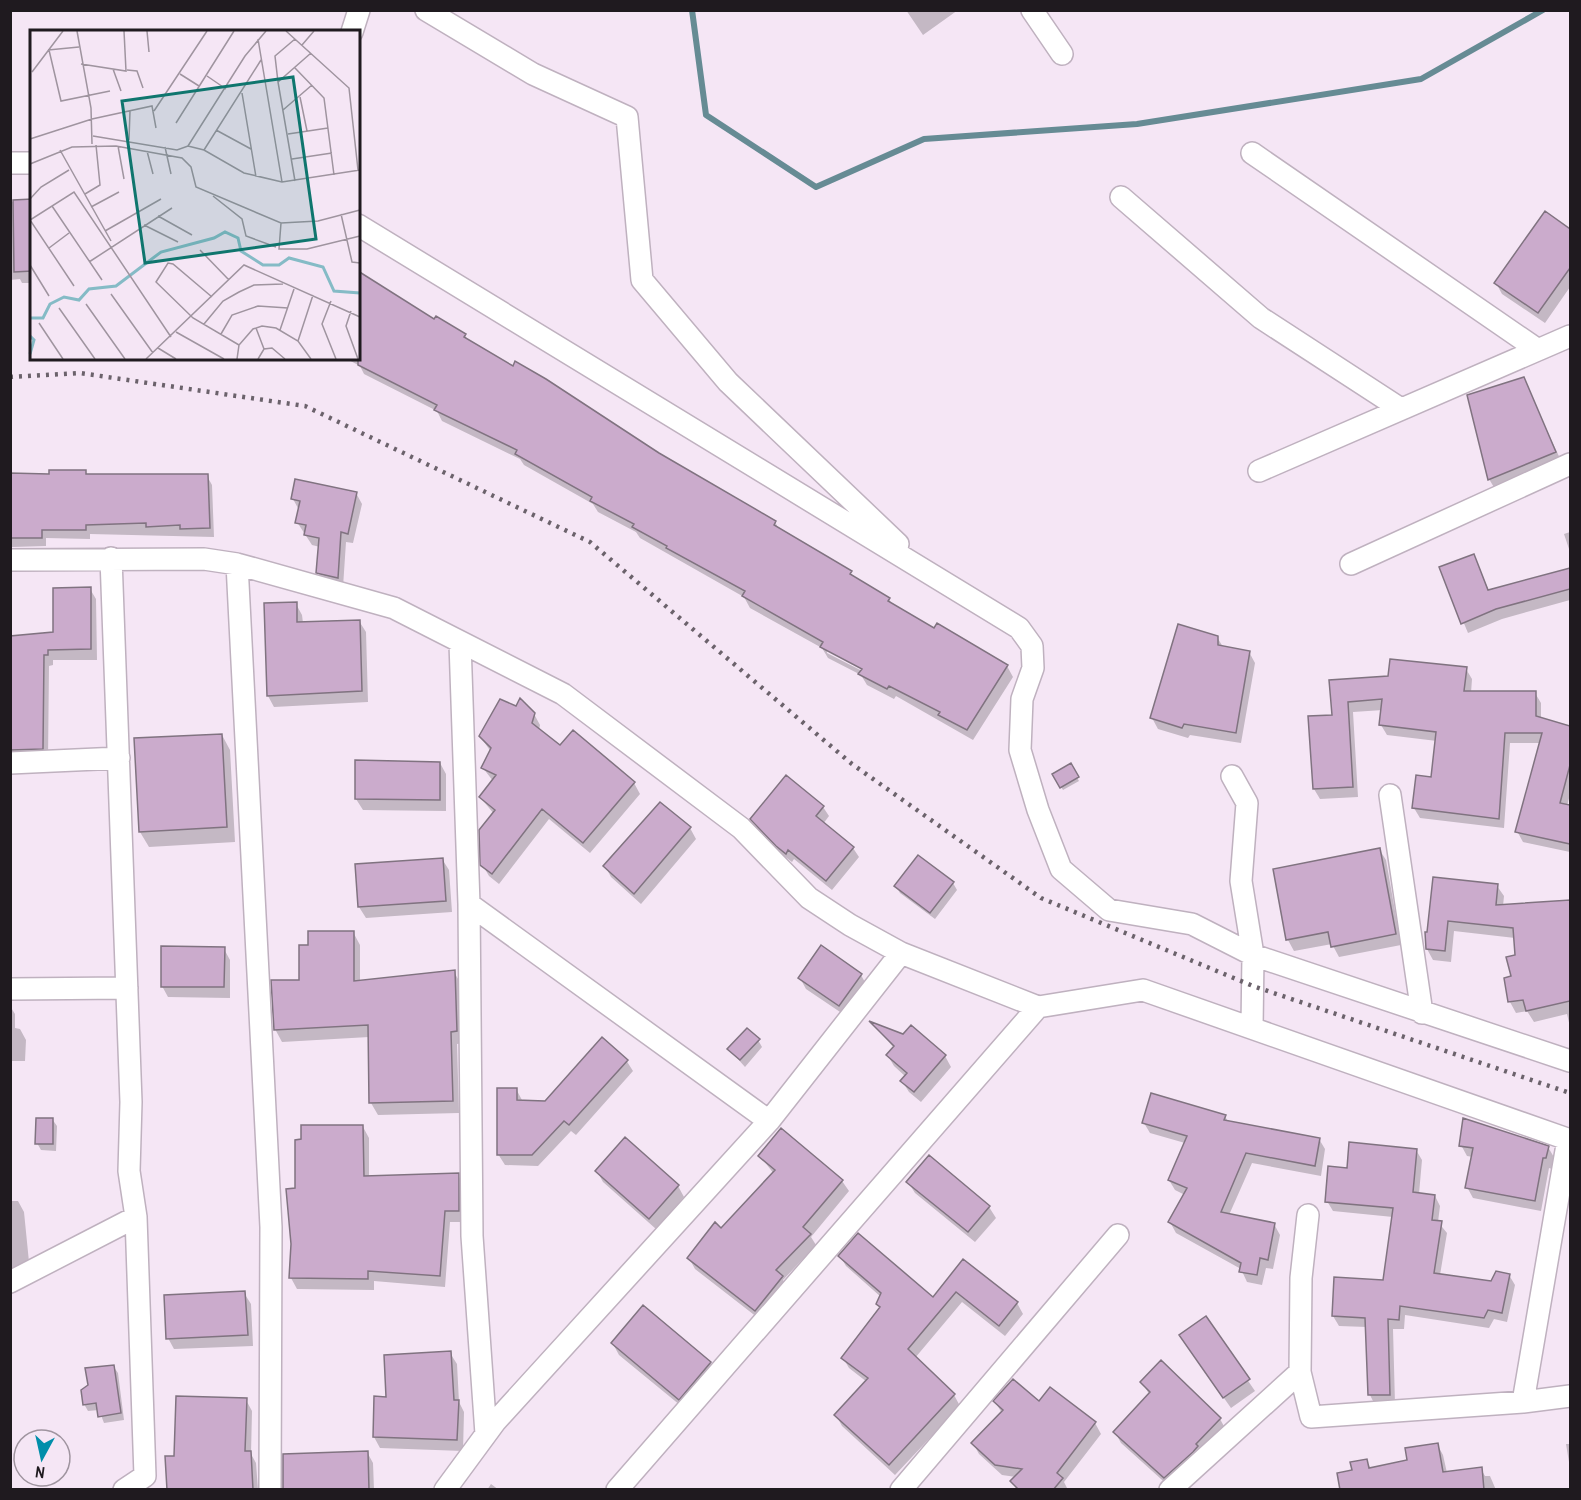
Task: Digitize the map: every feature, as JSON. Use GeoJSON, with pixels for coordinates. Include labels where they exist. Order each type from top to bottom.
{"type":"FeatureCollection","features":[{"type":"Feature","properties":{"kind":"street"},"geometry":{"type":"LineString","coordinates":[[353,30],[360,10]]}},
{"type":"Feature","properties":{"kind":"street"},"geometry":{"type":"LineString","coordinates":[[426,10],[533,74],[627,117],[642,280],[728,382],[929,573]]}},
{"type":"Feature","properties":{"kind":"street"},"geometry":{"type":"LineString","coordinates":[[1032,10],[1062,54]]}},
{"type":"Feature","properties":{"kind":"street"},"geometry":{"type":"LineString","coordinates":[[1252,153],[1538,350]]}},
{"type":"Feature","properties":{"kind":"street"},"geometry":{"type":"LineString","coordinates":[[10,163],[30,162]]}},
{"type":"Feature","properties":{"kind":"street"},"geometry":{"type":"LineString","coordinates":[[1121,197],[1261,318],[1401,409]]}},
{"type":"Feature","properties":{"kind":"street"},"geometry":{"type":"LineString","coordinates":[[360,226],[1019,628],[1032,646],[1033,668],[1022,699],[1020,750],[1038,810],[1061,869],[1109,910],[1192,924],[1253,955],[1422,1013],[1570,1060]]}},
{"type":"Feature","properties":{"kind":"street"},"geometry":{"type":"LineString","coordinates":[[1259,471],[1570,336]]}},
{"type":"Feature","properties":{"kind":"street"},"geometry":{"type":"LineString","coordinates":[[1351,564],[1570,464]]}},
{"type":"Feature","properties":{"kind":"street"},"geometry":{"type":"LineString","coordinates":[[111,558],[131,1102],[129,1171],[136,1217],[145,1483],[124,1490]]}},
{"type":"Feature","properties":{"kind":"street"},"geometry":{"type":"LineString","coordinates":[[10,560],[204,559],[237,564],[394,608],[563,694],[741,828],[809,898],[850,925],[901,953],[1038,1007],[1143,990],[1569,1140],[1523,1402]]}},
{"type":"Feature","properties":{"kind":"street"},"geometry":{"type":"LineString","coordinates":[[237,564],[271,1227],[270,1490]]}},
{"type":"Feature","properties":{"kind":"street"},"geometry":{"type":"LineString","coordinates":[[460,643],[469,904],[471,1236],[486,1434]]}},
{"type":"Feature","properties":{"kind":"street"},"geometry":{"type":"LineString","coordinates":[[10,763],[118,758]]}},
{"type":"Feature","properties":{"kind":"street"},"geometry":{"type":"LineString","coordinates":[[1232,776],[1247,803],[1241,881],[1253,955],[1252,1028]]}},
{"type":"Feature","properties":{"kind":"street"},"geometry":{"type":"LineString","coordinates":[[1390,795],[1422,1013]]}},
{"type":"Feature","properties":{"kind":"street"},"geometry":{"type":"LineString","coordinates":[[469,904],[769,1120]]}},
{"type":"Feature","properties":{"kind":"street"},"geometry":{"type":"LineString","coordinates":[[445,1490],[486,1434],[769,1120],[901,953]]}},
{"type":"Feature","properties":{"kind":"street"},"geometry":{"type":"LineString","coordinates":[[10,989],[127,988]]}},
{"type":"Feature","properties":{"kind":"street"},"geometry":{"type":"LineString","coordinates":[[625,1487],[1038,1007]]}},
{"type":"Feature","properties":{"kind":"street"},"geometry":{"type":"LineString","coordinates":[[1308,1215],[1301,1278],[1300,1372],[1311,1417],[1523,1402],[1570,1396]]}},
{"type":"Feature","properties":{"kind":"street"},"geometry":{"type":"LineString","coordinates":[[10,1282],[136,1217]]}},
{"type":"Feature","properties":{"kind":"street"},"geometry":{"type":"LineString","coordinates":[[901,1490],[1118,1235]]}},
{"type":"Feature","properties":{"kind":"street"},"geometry":{"type":"LineString","coordinates":[[1170,1490],[1300,1372]]}},
{"type":"Feature","properties":{"kind":"building"},"geometry":{"type":"Polygon","coordinates":[[[30,199],[30,271],[14,272],[13,200],[30,199]]]}},
{"type":"Feature","properties":{"kind":"building"},"geometry":{"type":"Polygon","coordinates":[[[1545,211],[1570,229],[1570,268],[1538,313],[1494,283],[1545,211]]]}},
{"type":"Feature","properties":{"kind":"building"},"geometry":{"type":"Polygon","coordinates":[[[360,272],[434,319],[436,316],[466,334],[464,337],[513,366],[515,361],[546,379],[659,453],[776,521],[774,525],[852,571],[850,574],[890,598],[888,601],[934,628],[937,623],[1008,665],[967,730],[938,715],[940,712],[889,686],[887,689],[858,674],[862,669],[820,647],[823,642],[742,596],[745,591],[666,548],[667,546],[632,527],[634,524],[590,501],[592,497],[515,454],[517,450],[434,410],[437,405],[358,365],[358,360],[360,360],[360,272]]]}},
{"type":"Feature","properties":{"kind":"building"},"geometry":{"type":"Polygon","coordinates":[[[1524,377],[1556,452],[1488,480],[1467,395],[1524,377]]]}},
{"type":"Feature","properties":{"kind":"building"},"geometry":{"type":"Polygon","coordinates":[[[49,470],[86,470],[86,474],[208,474],[210,528],[180,529],[180,525],[146,527],[146,523],[86,525],[86,530],[42,530],[42,538],[10,538],[10,473],[49,474],[49,470]]]}},
{"type":"Feature","properties":{"kind":"building"},"geometry":{"type":"Polygon","coordinates":[[[295,479],[357,492],[348,534],[341,532],[338,578],[316,573],[319,538],[304,535],[306,525],[295,523],[300,501],[291,499],[295,479]]]}},
{"type":"Feature","properties":{"kind":"building"},"geometry":{"type":"Polygon","coordinates":[[[1474,554],[1488,590],[1570,568],[1570,589],[1496,609],[1461,624],[1439,567],[1474,554]]]}},
{"type":"Feature","properties":{"kind":"building"},"geometry":{"type":"Polygon","coordinates":[[[91,587],[91,649],[48,650],[48,655],[44,655],[43,749],[10,750],[10,636],[53,632],[53,588],[91,587]]]}},
{"type":"Feature","properties":{"kind":"building"},"geometry":{"type":"Polygon","coordinates":[[[297,602],[297,622],[360,620],[362,691],[267,696],[264,603],[297,602]]]}},
{"type":"Feature","properties":{"kind":"building"},"geometry":{"type":"Polygon","coordinates":[[[1178,624],[1218,636],[1218,645],[1250,651],[1236,733],[1184,724],[1182,728],[1150,718],[1178,624]]]}},
{"type":"Feature","properties":{"kind":"building"},"geometry":{"type":"Polygon","coordinates":[[[1390,659],[1467,667],[1464,691],[1536,691],[1536,716],[1570,726],[1570,765],[1560,803],[1570,805],[1570,844],[1515,832],[1542,733],[1505,733],[1499,819],[1412,808],[1416,775],[1431,777],[1436,732],[1379,725],[1382,699],[1348,702],[1353,787],[1313,789],[1308,716],[1332,715],[1329,680],[1388,676],[1390,659]]]}},
{"type":"Feature","properties":{"kind":"building"},"geometry":{"type":"Polygon","coordinates":[[[520,698],[535,713],[532,723],[560,745],[573,730],[635,782],[583,843],[542,809],[492,874],[480,865],[479,830],[495,810],[479,797],[496,775],[481,768],[491,748],[479,736],[500,699],[516,706],[520,698]]]}},
{"type":"Feature","properties":{"kind":"building"},"geometry":{"type":"Polygon","coordinates":[[[222,734],[227,827],[139,832],[134,738],[222,734]]]}},
{"type":"Feature","properties":{"kind":"building"},"geometry":{"type":"Polygon","coordinates":[[[355,760],[440,762],[440,800],[355,799],[355,760]]]}},
{"type":"Feature","properties":{"kind":"building"},"geometry":{"type":"Polygon","coordinates":[[[1071,763],[1079,777],[1060,788],[1052,774],[1071,763]]]}},
{"type":"Feature","properties":{"kind":"building"},"geometry":{"type":"Polygon","coordinates":[[[786,775],[824,806],[816,816],[854,847],[826,881],[788,850],[786,854],[776,846],[750,819],[786,775]]]}},
{"type":"Feature","properties":{"kind":"building"},"geometry":{"type":"Polygon","coordinates":[[[660,802],[691,827],[634,894],[603,866],[660,802]]]}},
{"type":"Feature","properties":{"kind":"building"},"geometry":{"type":"Polygon","coordinates":[[[1380,848],[1396,934],[1331,947],[1328,932],[1286,940],[1273,869],[1380,848]]]}},
{"type":"Feature","properties":{"kind":"building"},"geometry":{"type":"Polygon","coordinates":[[[918,855],[954,882],[930,913],[894,886],[918,855]]]}},
{"type":"Feature","properties":{"kind":"building"},"geometry":{"type":"Polygon","coordinates":[[[443,858],[446,901],[358,907],[355,864],[443,858]]]}},
{"type":"Feature","properties":{"kind":"building"},"geometry":{"type":"Polygon","coordinates":[[[1433,877],[1498,884],[1496,905],[1570,900],[1570,1001],[1526,1011],[1523,1000],[1508,1002],[1504,978],[1511,976],[1506,957],[1515,955],[1513,928],[1448,921],[1445,951],[1426,949],[1425,932],[1427,932],[1433,877]]]}},
{"type":"Feature","properties":{"kind":"building"},"geometry":{"type":"Polygon","coordinates":[[[308,931],[354,931],[354,981],[455,970],[457,1031],[451,1032],[453,1101],[369,1103],[368,1025],[274,1030],[271,980],[299,980],[299,945],[308,945],[308,931]]]}},
{"type":"Feature","properties":{"kind":"building"},"geometry":{"type":"Polygon","coordinates":[[[821,945],[862,974],[839,1006],[798,978],[821,945]]]}},
{"type":"Feature","properties":{"kind":"building"},"geometry":{"type":"Polygon","coordinates":[[[161,946],[225,947],[224,987],[161,987],[161,946]]]}},
{"type":"Feature","properties":{"kind":"building"},"geometry":{"type":"Polygon","coordinates":[[[869,1021],[903,1034],[911,1025],[946,1055],[914,1092],[900,1081],[907,1073],[886,1055],[894,1046],[869,1021]]]}},
{"type":"Feature","properties":{"kind":"building"},"geometry":{"type":"Polygon","coordinates":[[[747,1028],[760,1039],[740,1060],[727,1049],[747,1028]]]}},
{"type":"Feature","properties":{"kind":"building"},"geometry":{"type":"Polygon","coordinates":[[[602,1037],[628,1060],[569,1125],[564,1121],[532,1155],[497,1155],[497,1088],[517,1088],[517,1100],[545,1101],[602,1037]]]}},
{"type":"Feature","properties":{"kind":"building"},"geometry":{"type":"Polygon","coordinates":[[[1151,1093],[1226,1115],[1224,1120],[1320,1138],[1315,1166],[1246,1153],[1221,1212],[1275,1223],[1268,1260],[1260,1258],[1257,1275],[1239,1272],[1241,1263],[1168,1222],[1187,1188],[1168,1180],[1187,1136],[1142,1123],[1151,1093]]]}},
{"type":"Feature","properties":{"kind":"building"},"geometry":{"type":"Polygon","coordinates":[[[36,1118],[53,1118],[53,1144],[35,1144],[36,1118]]]}},
{"type":"Feature","properties":{"kind":"building"},"geometry":{"type":"Polygon","coordinates":[[[1463,1118],[1549,1146],[1546,1158],[1543,1158],[1535,1201],[1465,1188],[1473,1148],[1459,1146],[1463,1118]]]}},
{"type":"Feature","properties":{"kind":"building"},"geometry":{"type":"Polygon","coordinates":[[[301,1125],[363,1125],[364,1176],[459,1173],[459,1211],[445,1211],[440,1276],[368,1271],[368,1279],[289,1278],[291,1244],[286,1189],[295,1188],[295,1140],[301,1139],[301,1125]]]}},
{"type":"Feature","properties":{"kind":"building"},"geometry":{"type":"Polygon","coordinates":[[[781,1128],[843,1180],[803,1227],[811,1234],[776,1270],[783,1276],[755,1311],[687,1258],[715,1222],[721,1228],[775,1170],[758,1156],[781,1128]]]}},
{"type":"Feature","properties":{"kind":"building"},"geometry":{"type":"Polygon","coordinates":[[[625,1137],[679,1185],[649,1219],[595,1171],[625,1137]]]}},
{"type":"Feature","properties":{"kind":"building"},"geometry":{"type":"Polygon","coordinates":[[[1349,1142],[1417,1149],[1413,1192],[1435,1195],[1432,1220],[1442,1221],[1434,1273],[1491,1281],[1496,1271],[1510,1274],[1502,1313],[1488,1310],[1484,1318],[1400,1306],[1399,1320],[1388,1319],[1390,1395],[1368,1395],[1365,1318],[1332,1316],[1334,1277],[1383,1280],[1393,1208],[1325,1202],[1328,1166],[1347,1168],[1349,1142]]]}},
{"type":"Feature","properties":{"kind":"building"},"geometry":{"type":"Polygon","coordinates":[[[929,1155],[990,1206],[968,1232],[906,1182],[929,1155]]]}},
{"type":"Feature","properties":{"kind":"building"},"geometry":{"type":"Polygon","coordinates":[[[858,1233],[933,1297],[963,1259],[1018,1302],[999,1326],[956,1292],[908,1349],[955,1394],[889,1465],[834,1415],[868,1378],[841,1358],[880,1307],[876,1304],[881,1293],[838,1256],[858,1233]]]}},
{"type":"Feature","properties":{"kind":"building"},"geometry":{"type":"Polygon","coordinates":[[[245,1291],[248,1335],[166,1339],[164,1295],[245,1291]]]}},
{"type":"Feature","properties":{"kind":"building"},"geometry":{"type":"Polygon","coordinates":[[[643,1305],[711,1362],[679,1400],[611,1343],[643,1305]]]}},
{"type":"Feature","properties":{"kind":"building"},"geometry":{"type":"Polygon","coordinates":[[[1206,1316],[1250,1379],[1223,1398],[1179,1335],[1206,1316]]]}},
{"type":"Feature","properties":{"kind":"building"},"geometry":{"type":"Polygon","coordinates":[[[451,1351],[454,1400],[459,1400],[457,1440],[373,1437],[374,1396],[386,1397],[384,1355],[451,1351]]]}},
{"type":"Feature","properties":{"kind":"building"},"geometry":{"type":"Polygon","coordinates":[[[1161,1360],[1221,1418],[1196,1444],[1198,1446],[1193,1452],[1164,1478],[1113,1432],[1150,1392],[1140,1382],[1161,1360]]]}},
{"type":"Feature","properties":{"kind":"building"},"geometry":{"type":"Polygon","coordinates":[[[114,1365],[121,1413],[98,1417],[96,1403],[83,1405],[81,1390],[88,1385],[85,1368],[114,1365]]]}},
{"type":"Feature","properties":{"kind":"building"},"geometry":{"type":"Polygon","coordinates":[[[1013,1379],[1039,1401],[1050,1387],[1096,1422],[1057,1473],[1063,1478],[1053,1490],[1019,1490],[1010,1481],[1022,1469],[995,1465],[971,1443],[1003,1410],[993,1401],[1013,1379]]]}},
{"type":"Feature","properties":{"kind":"building"},"geometry":{"type":"Polygon","coordinates":[[[176,1396],[247,1398],[245,1451],[251,1451],[253,1490],[167,1490],[165,1456],[174,1456],[176,1396]]]}},
{"type":"Feature","properties":{"kind":"building"},"geometry":{"type":"Polygon","coordinates":[[[1438,1443],[1443,1472],[1482,1467],[1484,1490],[1340,1490],[1337,1473],[1352,1470],[1350,1462],[1367,1459],[1369,1468],[1407,1460],[1405,1448],[1438,1443]]]}},
{"type":"Feature","properties":{"kind":"building"},"geometry":{"type":"Polygon","coordinates":[[[368,1451],[369,1490],[283,1490],[283,1454],[368,1451]]]}},
{"type":"Feature","properties":{"kind":"waterway"},"geometry":{"type":"LineString","coordinates":[[692,10],[706,115],[816,187],[924,139],[1137,124],[1421,79],[1543,10]]}},
{"type":"Feature","properties":{"kind":"railway"},"geometry":{"type":"LineString","coordinates":[[10,377],[80,373],[305,406],[590,542],[852,764],[1041,898],[1253,986],[1570,1093]]}}]}
